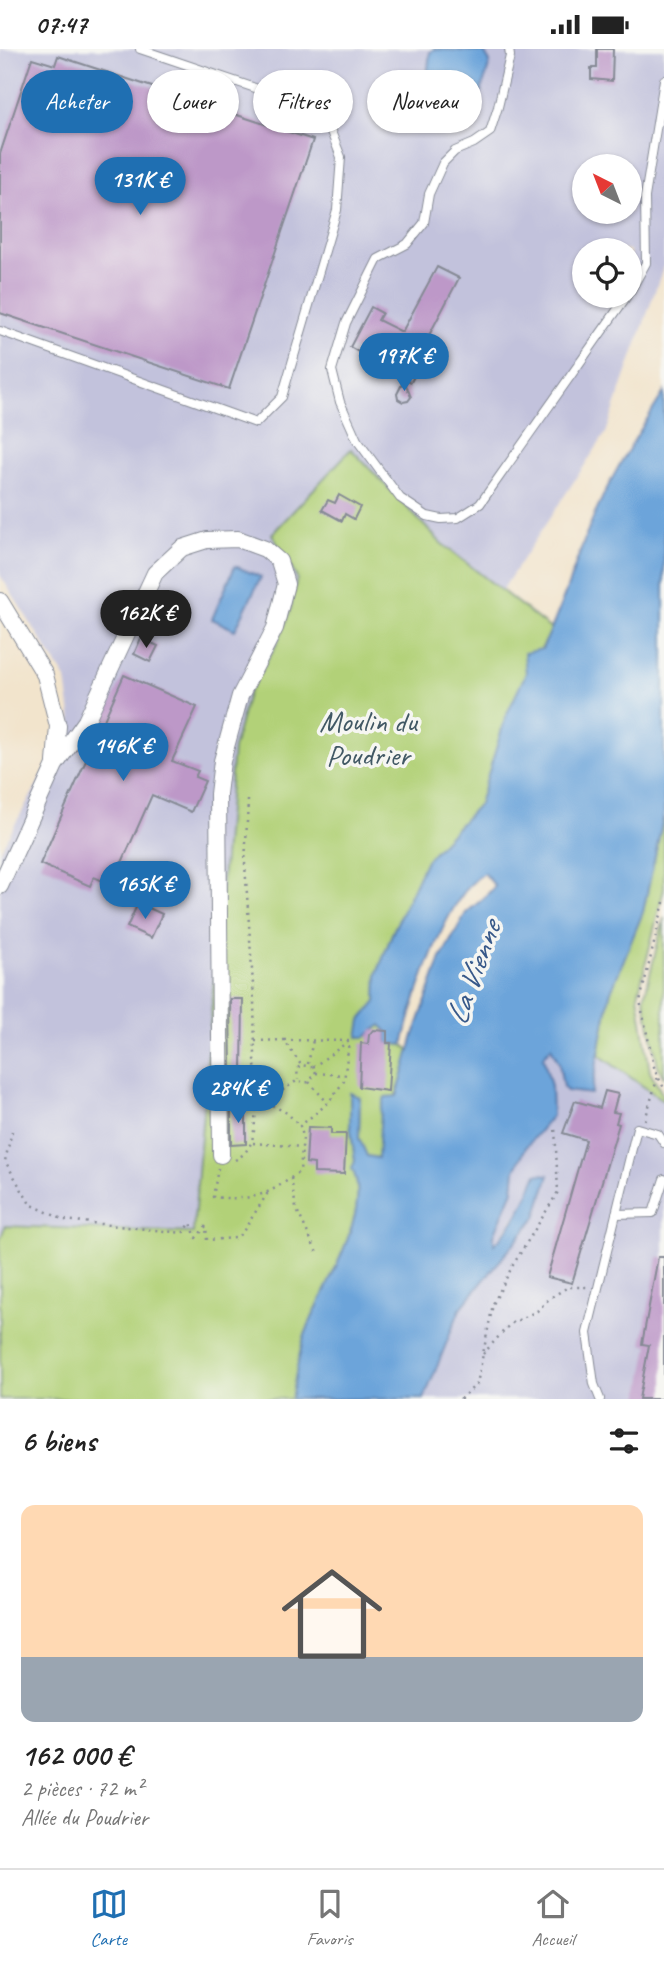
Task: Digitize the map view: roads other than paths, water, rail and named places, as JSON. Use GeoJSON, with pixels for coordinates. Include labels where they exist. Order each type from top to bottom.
{"type":"FeatureCollection","features":[{"type":"Feature","properties":{"kind":"street"},"geometry":{"type":"LineString","coordinates":[[0,885],[55,765],[86,721],[155,573],[183,548],[207,540],[238,540],[265,549],[279,561],[286,584],[275,628],[240,696],[222,761],[218,794],[219,1163]]}},
{"type":"Feature","properties":{"kind":"street"},"geometry":{"type":"LineString","coordinates":[[0,601],[45,675],[58,726],[55,765]]}},
{"type":"Feature","properties":{"kind":"lane"},"geometry":{"type":"LineString","coordinates":[[0,331],[256,423],[282,397],[337,210],[341,157],[338,148],[330,129],[308,106],[140,49]]}},
{"type":"Feature","properties":{"kind":"lane"},"geometry":{"type":"LineString","coordinates":[[509,49],[507,69],[489,132],[474,143],[455,151],[443,163],[429,194],[424,223],[407,244],[378,259],[346,323],[332,370],[340,402],[357,440],[400,498],[427,516],[458,518],[480,504],[619,308]]}},
{"type":"Feature","properties":{"kind":"lane"},"geometry":{"type":"LineString","coordinates":[[642,270],[646,263],[645,197],[664,80]]}},
{"type":"Feature","properties":{"kind":"lane"},"geometry":{"type":"LineString","coordinates":[[600,1399],[594,1384],[587,1333],[637,1128],[658,1134],[664,1143]]}},
{"type":"Feature","properties":{"kind":"lane"},"geometry":{"type":"LineString","coordinates":[[616,1214],[653,1213],[664,1179]]}},
{"type":"Feature","properties":{"kind":"water"},"geometry":{"type":"Polygon","coordinates":[[[434,49],[484,52],[490,62],[482,89],[482,70],[428,70],[430,52],[434,49]]]}},
{"type":"Feature","properties":{"kind":"water","name":"La Vienne"},"geometry":{"type":"Polygon","coordinates":[[[664,392],[664,814],[643,912],[610,994],[591,1094],[567,1091],[563,1087],[559,1063],[551,1047],[543,1057],[551,1086],[552,1116],[526,1147],[515,1170],[513,1190],[494,1235],[494,1244],[514,1221],[537,1174],[549,1175],[536,1217],[460,1309],[424,1399],[291,1399],[303,1341],[341,1255],[356,1208],[350,1093],[360,1097],[359,1138],[367,1156],[378,1158],[381,1110],[385,1097],[397,1096],[414,1035],[441,958],[466,913],[495,886],[484,873],[470,885],[456,904],[433,951],[414,1003],[403,1045],[387,1043],[387,1031],[381,1025],[366,1037],[358,1037],[361,1020],[376,1002],[377,974],[426,860],[479,804],[506,716],[526,673],[524,653],[542,649],[606,489],[664,392]]]}},
{"type":"Feature","properties":{"kind":"water"},"geometry":{"type":"Polygon","coordinates":[[[235,566],[261,577],[235,630],[212,619],[235,566]]]}},
{"type":"Feature","properties":{"kind":"park label","name":"Moulin du Poudrier"},"geometry":{"type":"Point","coordinates":[368,738]}}]}
